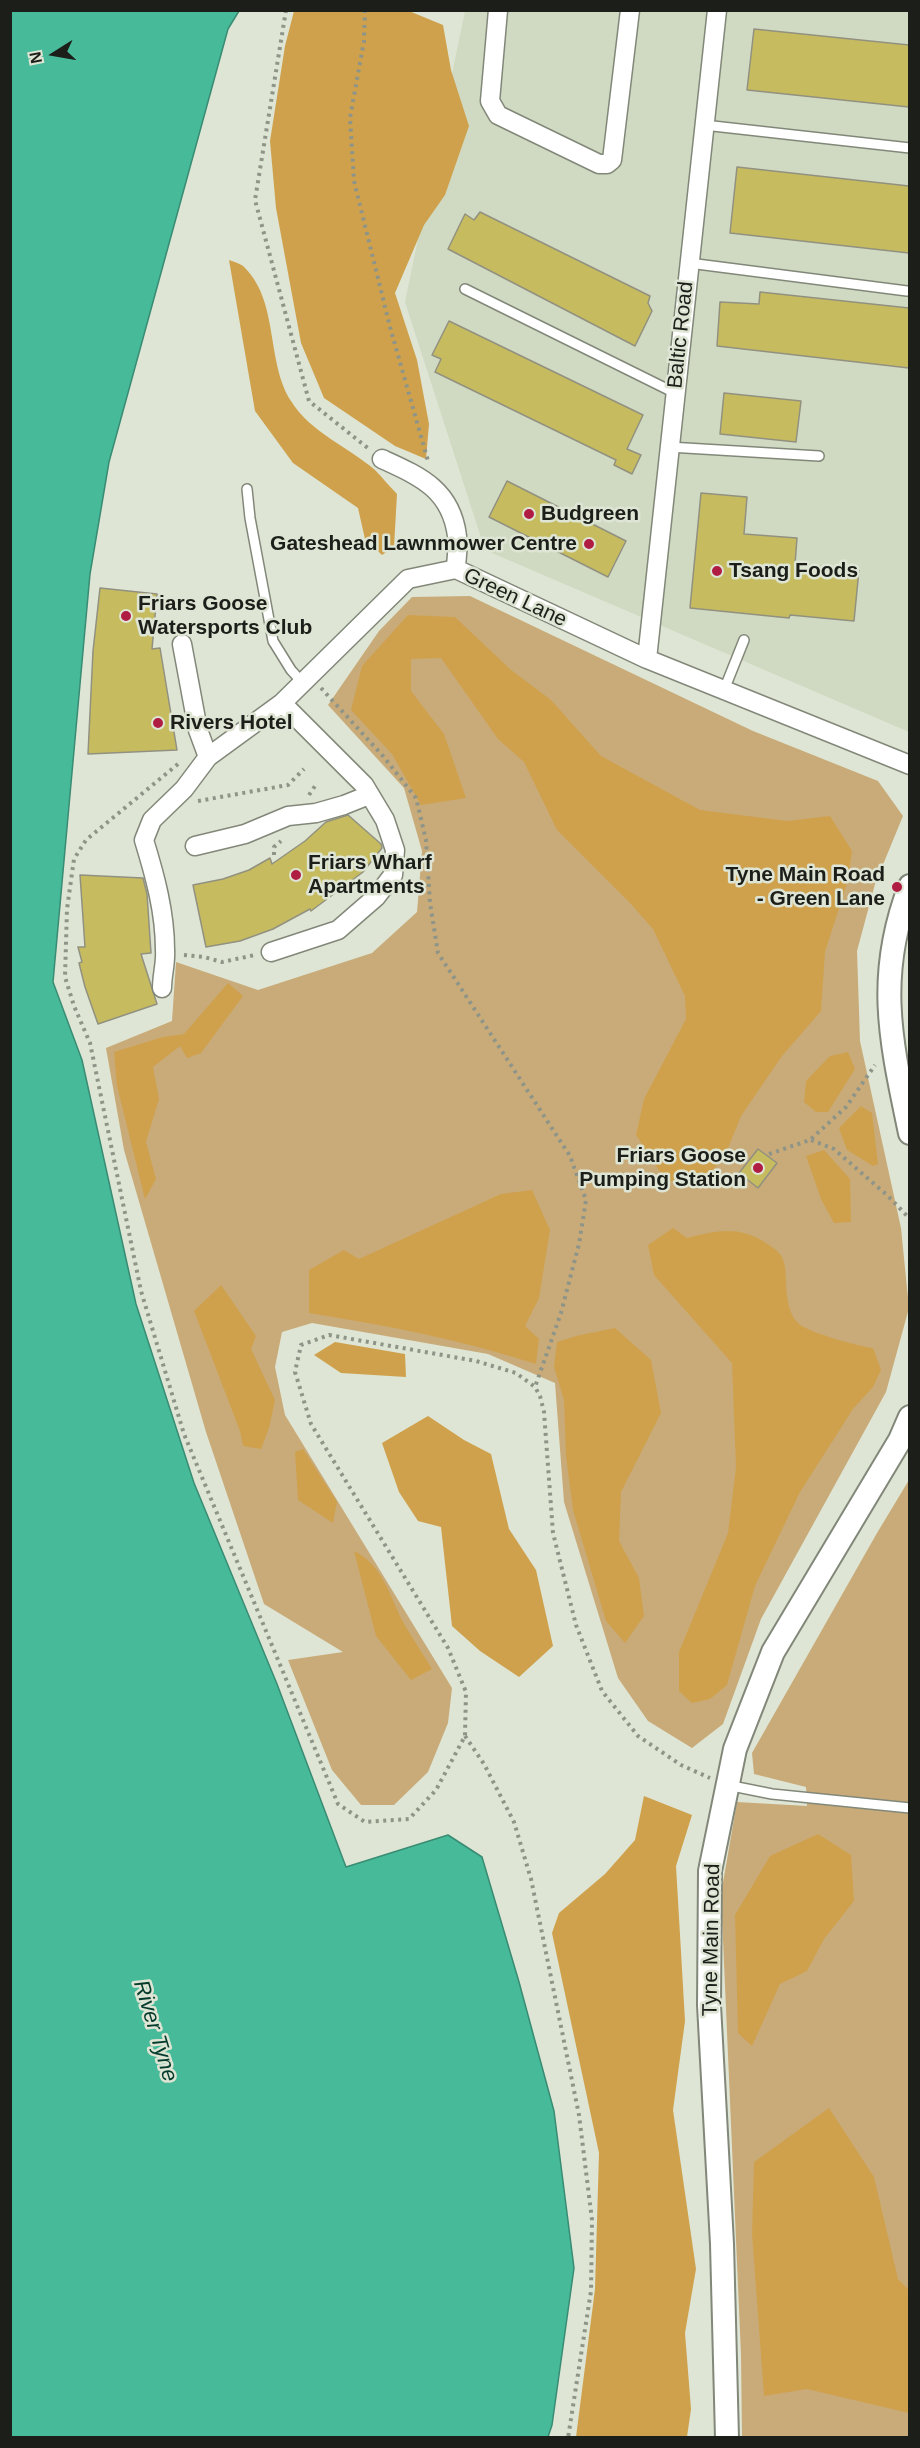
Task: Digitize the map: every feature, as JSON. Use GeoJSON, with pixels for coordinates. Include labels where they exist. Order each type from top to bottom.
{"type":"FeatureCollection","features":[{"type":"Feature","properties":{"kind":"street"},"geometry":{"type":"LineString","coordinates":[[498,10],[490,101],[493,109],[498,115],[599,164],[606,164],[612,160],[630,10]]}},
{"type":"Feature","properties":{"kind":"street","name":"Baltic Road"},"geometry":{"type":"LineString","coordinates":[[647,659],[717,10]]}},
{"type":"Feature","properties":{"kind":"street"},"geometry":{"type":"LineString","coordinates":[[382,459],[417,475],[435,487],[450,513],[457,536],[456,569]]}},
{"type":"Feature","properties":{"kind":"street","name":"Green Lane"},"geometry":{"type":"LineString","coordinates":[[162,988],[166,953],[159,886],[144,840],[152,819],[176,797],[208,758],[282,703],[408,579],[456,569],[647,659],[909,765]]}},
{"type":"Feature","properties":{"kind":"street"},"geometry":{"type":"LineString","coordinates":[[182,644],[198,730],[208,758]]}},
{"type":"Feature","properties":{"kind":"street"},"geometry":{"type":"LineString","coordinates":[[271,952],[338,930],[376,897],[393,875],[394,850],[385,820],[363,785],[282,703]]}},
{"type":"Feature","properties":{"kind":"street"},"geometry":{"type":"LineString","coordinates":[[195,846],[245,834],[288,816],[316,813],[369,795]]}},
{"type":"Feature","properties":{"kind":"street"},"geometry":{"type":"LineString","coordinates":[[909,886],[899,914],[890,960],[888,1006],[909,1133]]}},
{"type":"Feature","properties":{"kind":"street","name":"Tyne Main Road"},"geometry":{"type":"LineString","coordinates":[[727,2438],[722,2244],[713,2114],[708,1943],[710,1871],[735,1749],[773,1652],[900,1440],[909,1417]]}},
{"type":"Feature","properties":{"kind":"lane"},"geometry":{"type":"LineString","coordinates":[[704,125],[909,148]]}},
{"type":"Feature","properties":{"kind":"lane"},"geometry":{"type":"LineString","coordinates":[[689,263],[907,291]]}},
{"type":"Feature","properties":{"kind":"lane"},"geometry":{"type":"LineString","coordinates":[[465,289],[675,393]]}},
{"type":"Feature","properties":{"kind":"lane"},"geometry":{"type":"LineString","coordinates":[[669,447],[819,456]]}},
{"type":"Feature","properties":{"kind":"lane"},"geometry":{"type":"LineString","coordinates":[[247,489],[273,641],[291,670],[308,677]]}},
{"type":"Feature","properties":{"kind":"lane"},"geometry":{"type":"LineString","coordinates":[[724,690],[744,640]]}},
{"type":"Feature","properties":{"kind":"lane"},"geometry":{"type":"LineString","coordinates":[[726,1785],[772,1794],[909,1808]]}},
{"type":"Feature","properties":{"kind":"path"},"geometry":{"type":"LineString","coordinates":[[286,10],[255,200],[309,401],[382,459]]}},
{"type":"Feature","properties":{"kind":"path"},"geometry":{"type":"LineString","coordinates":[[364,10],[364,41],[350,118],[354,181],[390,327],[435,487]]}},
{"type":"Feature","properties":{"kind":"path"},"geometry":{"type":"LineString","coordinates":[[308,677],[315,681],[383,756],[416,798],[426,840],[430,903],[438,953],[570,1156],[586,1200],[579,1244],[561,1313],[535,1387]]}},
{"type":"Feature","properties":{"kind":"path"},"geometry":{"type":"LineString","coordinates":[[208,758],[190,758],[175,766],[86,840],[74,859],[67,909],[65,977],[74,1006],[90,1042],[141,1291],[184,1434],[338,1803],[365,1822],[409,1819],[436,1790],[465,1736],[466,1692],[448,1648],[311,1424],[295,1372],[301,1345],[329,1335],[476,1361],[516,1373],[535,1387],[544,1412],[553,1533],[576,1625],[602,1691],[638,1736],[681,1765],[726,1785]]}},
{"type":"Feature","properties":{"kind":"path"},"geometry":{"type":"LineString","coordinates":[[176,797],[192,802],[288,785],[304,769]]}},
{"type":"Feature","properties":{"kind":"path"},"geometry":{"type":"LineString","coordinates":[[204,957],[222,962],[271,952]]}},
{"type":"Feature","properties":{"kind":"path"},"geometry":{"type":"LineString","coordinates":[[769,1154],[810,1140],[846,1107],[893,1044]]}},
{"type":"Feature","properties":{"kind":"path"},"geometry":{"type":"LineString","coordinates":[[810,1140],[834,1149],[909,1219]]}},
{"type":"Feature","properties":{"kind":"path"},"geometry":{"type":"LineString","coordinates":[[465,1736],[484,1764],[514,1822],[531,1879],[579,2115],[592,2220],[591,2291],[568,2438]]}},
{"type":"Feature","properties":{"kind":"shaded area"},"geometry":{"type":"Polygon","coordinates":[[[294,11],[409,11],[443,25],[451,70],[469,126],[445,195],[424,225],[395,293],[417,360],[429,424],[426,459],[395,446],[324,398],[301,343],[276,208],[270,141],[285,46],[294,11]]]}},
{"type":"Feature","properties":{"kind":"shaded area"},"geometry":{"type":"Polygon","coordinates":[[[465,11],[909,11],[909,732],[485,550],[405,302],[465,11]]]}},
{"type":"Feature","properties":{"kind":"shaded area"},"geometry":{"type":"Polygon","coordinates":[[[229,260],[245,268],[256,282],[268,315],[278,369],[291,401],[319,431],[364,461],[397,494],[394,547],[382,555],[365,539],[358,508],[293,463],[255,411],[229,260]]]}},
{"type":"Feature","properties":{"kind":"shaded area"},"geometry":{"type":"Polygon","coordinates":[[[470,596],[753,731],[878,781],[903,816],[875,884],[857,951],[860,1041],[901,1228],[909,1308],[886,1392],[761,1619],[723,1724],[692,1748],[648,1721],[618,1678],[564,1502],[555,1383],[488,1354],[312,1323],[282,1332],[275,1367],[285,1415],[452,1688],[448,1723],[428,1772],[394,1805],[361,1805],[332,1770],[288,1660],[343,1652],[264,1604],[206,1432],[124,1150],[106,1048],[172,1021],[176,962],[258,990],[372,953],[417,912],[422,851],[404,788],[328,705],[379,631],[412,597],[470,596]]]}},
{"type":"Feature","properties":{"kind":"shaded area"},"geometry":{"type":"Polygon","coordinates":[[[408,615],[455,617],[511,670],[551,700],[601,756],[700,810],[787,821],[830,816],[852,851],[848,880],[825,952],[821,1011],[782,1056],[741,1116],[724,1158],[699,1184],[681,1187],[662,1175],[636,1135],[644,1099],[686,1019],[685,996],[653,929],[557,830],[524,762],[498,739],[441,658],[411,659],[411,691],[444,734],[466,798],[421,805],[392,754],[351,710],[362,666],[408,615]]]}},
{"type":"Feature","properties":{"kind":"shaded area"},"geometry":{"type":"Polygon","coordinates":[[[228,983],[243,996],[201,1053],[187,1058],[180,1046],[153,1067],[159,1099],[146,1142],[156,1179],[145,1199],[117,1086],[114,1052],[163,1037],[184,1034],[228,983]]]}},
{"type":"Feature","properties":{"kind":"shaded area"},"geometry":{"type":"Polygon","coordinates":[[[848,1052],[855,1069],[828,1112],[816,1112],[804,1102],[806,1081],[830,1056],[848,1052]]]}},
{"type":"Feature","properties":{"kind":"shaded area"},"geometry":{"type":"Polygon","coordinates":[[[861,1106],[872,1113],[878,1164],[873,1166],[847,1150],[839,1128],[861,1106]]]}},
{"type":"Feature","properties":{"kind":"shaded area"},"geometry":{"type":"Polygon","coordinates":[[[824,1150],[850,1179],[851,1222],[834,1223],[821,1199],[806,1156],[824,1150]]]}},
{"type":"Feature","properties":{"kind":"shaded area"},"geometry":{"type":"Polygon","coordinates":[[[532,1190],[550,1230],[539,1298],[525,1326],[539,1339],[536,1364],[423,1334],[309,1313],[309,1270],[344,1250],[359,1259],[501,1194],[532,1190]]]}},
{"type":"Feature","properties":{"kind":"shaded area"},"geometry":{"type":"Polygon","coordinates":[[[673,1228],[687,1238],[727,1231],[756,1237],[766,1243],[783,1258],[789,1304],[799,1324],[834,1339],[873,1348],[881,1370],[873,1387],[853,1409],[800,1492],[755,1586],[727,1685],[710,1699],[692,1703],[679,1691],[679,1652],[728,1533],[736,1467],[732,1363],[654,1275],[648,1245],[673,1228]]]}},
{"type":"Feature","properties":{"kind":"shaded area"},"geometry":{"type":"Polygon","coordinates":[[[221,1285],[256,1336],[251,1349],[275,1400],[269,1428],[261,1449],[243,1446],[240,1431],[194,1311],[221,1285]]]}},
{"type":"Feature","properties":{"kind":"shaded area"},"geometry":{"type":"Polygon","coordinates":[[[615,1328],[651,1360],[661,1413],[621,1492],[619,1541],[639,1578],[644,1616],[625,1643],[606,1621],[573,1510],[566,1456],[564,1400],[554,1367],[557,1342],[615,1328]]]}},
{"type":"Feature","properties":{"kind":"shaded area"},"geometry":{"type":"Polygon","coordinates":[[[335,1342],[405,1354],[406,1377],[341,1373],[314,1355],[335,1342]]]}},
{"type":"Feature","properties":{"kind":"shaded area"},"geometry":{"type":"Polygon","coordinates":[[[428,1416],[464,1440],[491,1454],[509,1529],[536,1570],[553,1646],[519,1677],[480,1651],[452,1626],[441,1527],[418,1521],[399,1492],[382,1443],[428,1416]]]}},
{"type":"Feature","properties":{"kind":"shaded area"},"geometry":{"type":"Polygon","coordinates":[[[303,1449],[337,1502],[333,1523],[298,1500],[295,1452],[303,1449]]]}},
{"type":"Feature","properties":{"kind":"shaded area"},"geometry":{"type":"Polygon","coordinates":[[[909,1480],[909,2437],[742,2437],[741,2355],[721,1894],[737,1802],[807,1806],[806,1787],[754,1774],[752,1753],[909,1480]]]}},
{"type":"Feature","properties":{"kind":"shaded area"},"geometry":{"type":"Polygon","coordinates":[[[354,1551],[364,1557],[379,1573],[404,1624],[432,1669],[411,1680],[376,1636],[354,1551]]]}},
{"type":"Feature","properties":{"kind":"shaded area"},"geometry":{"type":"Polygon","coordinates":[[[644,1796],[692,1815],[676,1866],[685,2021],[673,2110],[696,2269],[685,2333],[691,2409],[687,2437],[576,2437],[595,2289],[599,2153],[552,1933],[559,1913],[605,1874],[635,1840],[644,1796]]]}},
{"type":"Feature","properties":{"kind":"shaded area"},"geometry":{"type":"Polygon","coordinates":[[[818,1834],[851,1855],[854,1901],[824,1939],[807,1971],[780,1984],[752,2046],[738,2033],[735,1915],[770,1856],[818,1834]]]}},
{"type":"Feature","properties":{"kind":"shaded area"},"geometry":{"type":"Polygon","coordinates":[[[829,2108],[874,2177],[898,2279],[909,2290],[909,2413],[807,2389],[764,2396],[752,2234],[754,2162],[829,2108]]]}},
{"type":"Feature","properties":{"kind":"water","name":"River Tyne"},"geometry":{"type":"Polygon","coordinates":[[[11,10],[239,11],[228,29],[109,462],[90,574],[53,982],[82,1060],[136,1304],[194,1483],[277,1684],[346,1867],[448,1835],[482,1857],[554,2111],[574,2268],[552,2425],[548,2437],[11,2437],[11,10]]]}},
{"type":"Feature","properties":{"kind":"building"},"geometry":{"type":"Polygon","coordinates":[[[754,29],[909,45],[909,107],[747,90],[754,29]]]}},
{"type":"Feature","properties":{"kind":"building"},"geometry":{"type":"Polygon","coordinates":[[[737,167],[909,186],[909,253],[730,233],[737,167]]]}},
{"type":"Feature","properties":{"kind":"building"},"geometry":{"type":"Polygon","coordinates":[[[480,212],[650,296],[648,303],[652,311],[635,346],[448,249],[465,214],[474,220],[480,212]]]}},
{"type":"Feature","properties":{"kind":"building"},"geometry":{"type":"Polygon","coordinates":[[[760,292],[909,308],[909,368],[717,346],[720,302],[759,304],[760,292]]]}},
{"type":"Feature","properties":{"kind":"building"},"geometry":{"type":"Polygon","coordinates":[[[449,321],[643,415],[627,449],[641,455],[632,474],[614,465],[616,460],[435,372],[441,359],[432,355],[449,321]]]}},
{"type":"Feature","properties":{"kind":"building"},"geometry":{"type":"Polygon","coordinates":[[[724,393],[801,401],[796,442],[720,434],[724,393]]]}},
{"type":"Feature","properties":{"kind":"building"},"geometry":{"type":"Polygon","coordinates":[[[507,481],[626,541],[608,577],[489,517],[507,481]]]}},
{"type":"Feature","properties":{"kind":"building"},"geometry":{"type":"Polygon","coordinates":[[[701,493],[747,497],[744,534],[797,538],[795,564],[859,570],[854,621],[790,615],[789,618],[690,608],[701,493]]]}},
{"type":"Feature","properties":{"kind":"building"},"geometry":{"type":"Polygon","coordinates":[[[100,588],[157,594],[152,649],[160,648],[177,750],[88,754],[93,651],[100,588]]]}},
{"type":"Feature","properties":{"kind":"building","name":"Friars Wharf Apartments"},"geometry":{"type":"Polygon","coordinates":[[[348,815],[381,844],[382,848],[363,872],[311,911],[310,909],[273,929],[240,941],[206,947],[193,885],[223,879],[249,870],[270,858],[272,864],[305,841],[326,822],[348,815]]]}},
{"type":"Feature","properties":{"kind":"building"},"geometry":{"type":"Polygon","coordinates":[[[80,875],[143,878],[147,894],[151,953],[141,954],[157,1004],[98,1024],[79,963],[82,962],[78,947],[85,947],[80,875]]]}},
{"type":"Feature","properties":{"kind":"building","name":"Friars Goose Pumping Station"},"geometry":{"type":"Polygon","coordinates":[[[758,1149],[777,1163],[758,1188],[739,1173],[758,1149]]]}},
{"type":"Feature","properties":{"kind":"place","name":"Budgreen"},"geometry":{"type":"Point","coordinates":[529,514]}},
{"type":"Feature","properties":{"kind":"place","name":"Gateshead Lawnmower Centre"},"geometry":{"type":"Point","coordinates":[589,544]}},
{"type":"Feature","properties":{"kind":"place","name":"Tsang Foods"},"geometry":{"type":"Point","coordinates":[717,571]}},
{"type":"Feature","properties":{"kind":"place","name":"Friars Goose Watersports Club"},"geometry":{"type":"Point","coordinates":[126,616]}},
{"type":"Feature","properties":{"kind":"place","name":"Rivers Hotel"},"geometry":{"type":"Point","coordinates":[158,723]}},
{"type":"Feature","properties":{"kind":"place","name":"Friars Wharf Apartments"},"geometry":{"type":"Point","coordinates":[296,875]}},
{"type":"Feature","properties":{"kind":"place","name":"Tyne Main Road - Green Lane"},"geometry":{"type":"Point","coordinates":[897,887]}},
{"type":"Feature","properties":{"kind":"place","name":"Friars Goose Pumping Station"},"geometry":{"type":"Point","coordinates":[758,1168]}}]}
